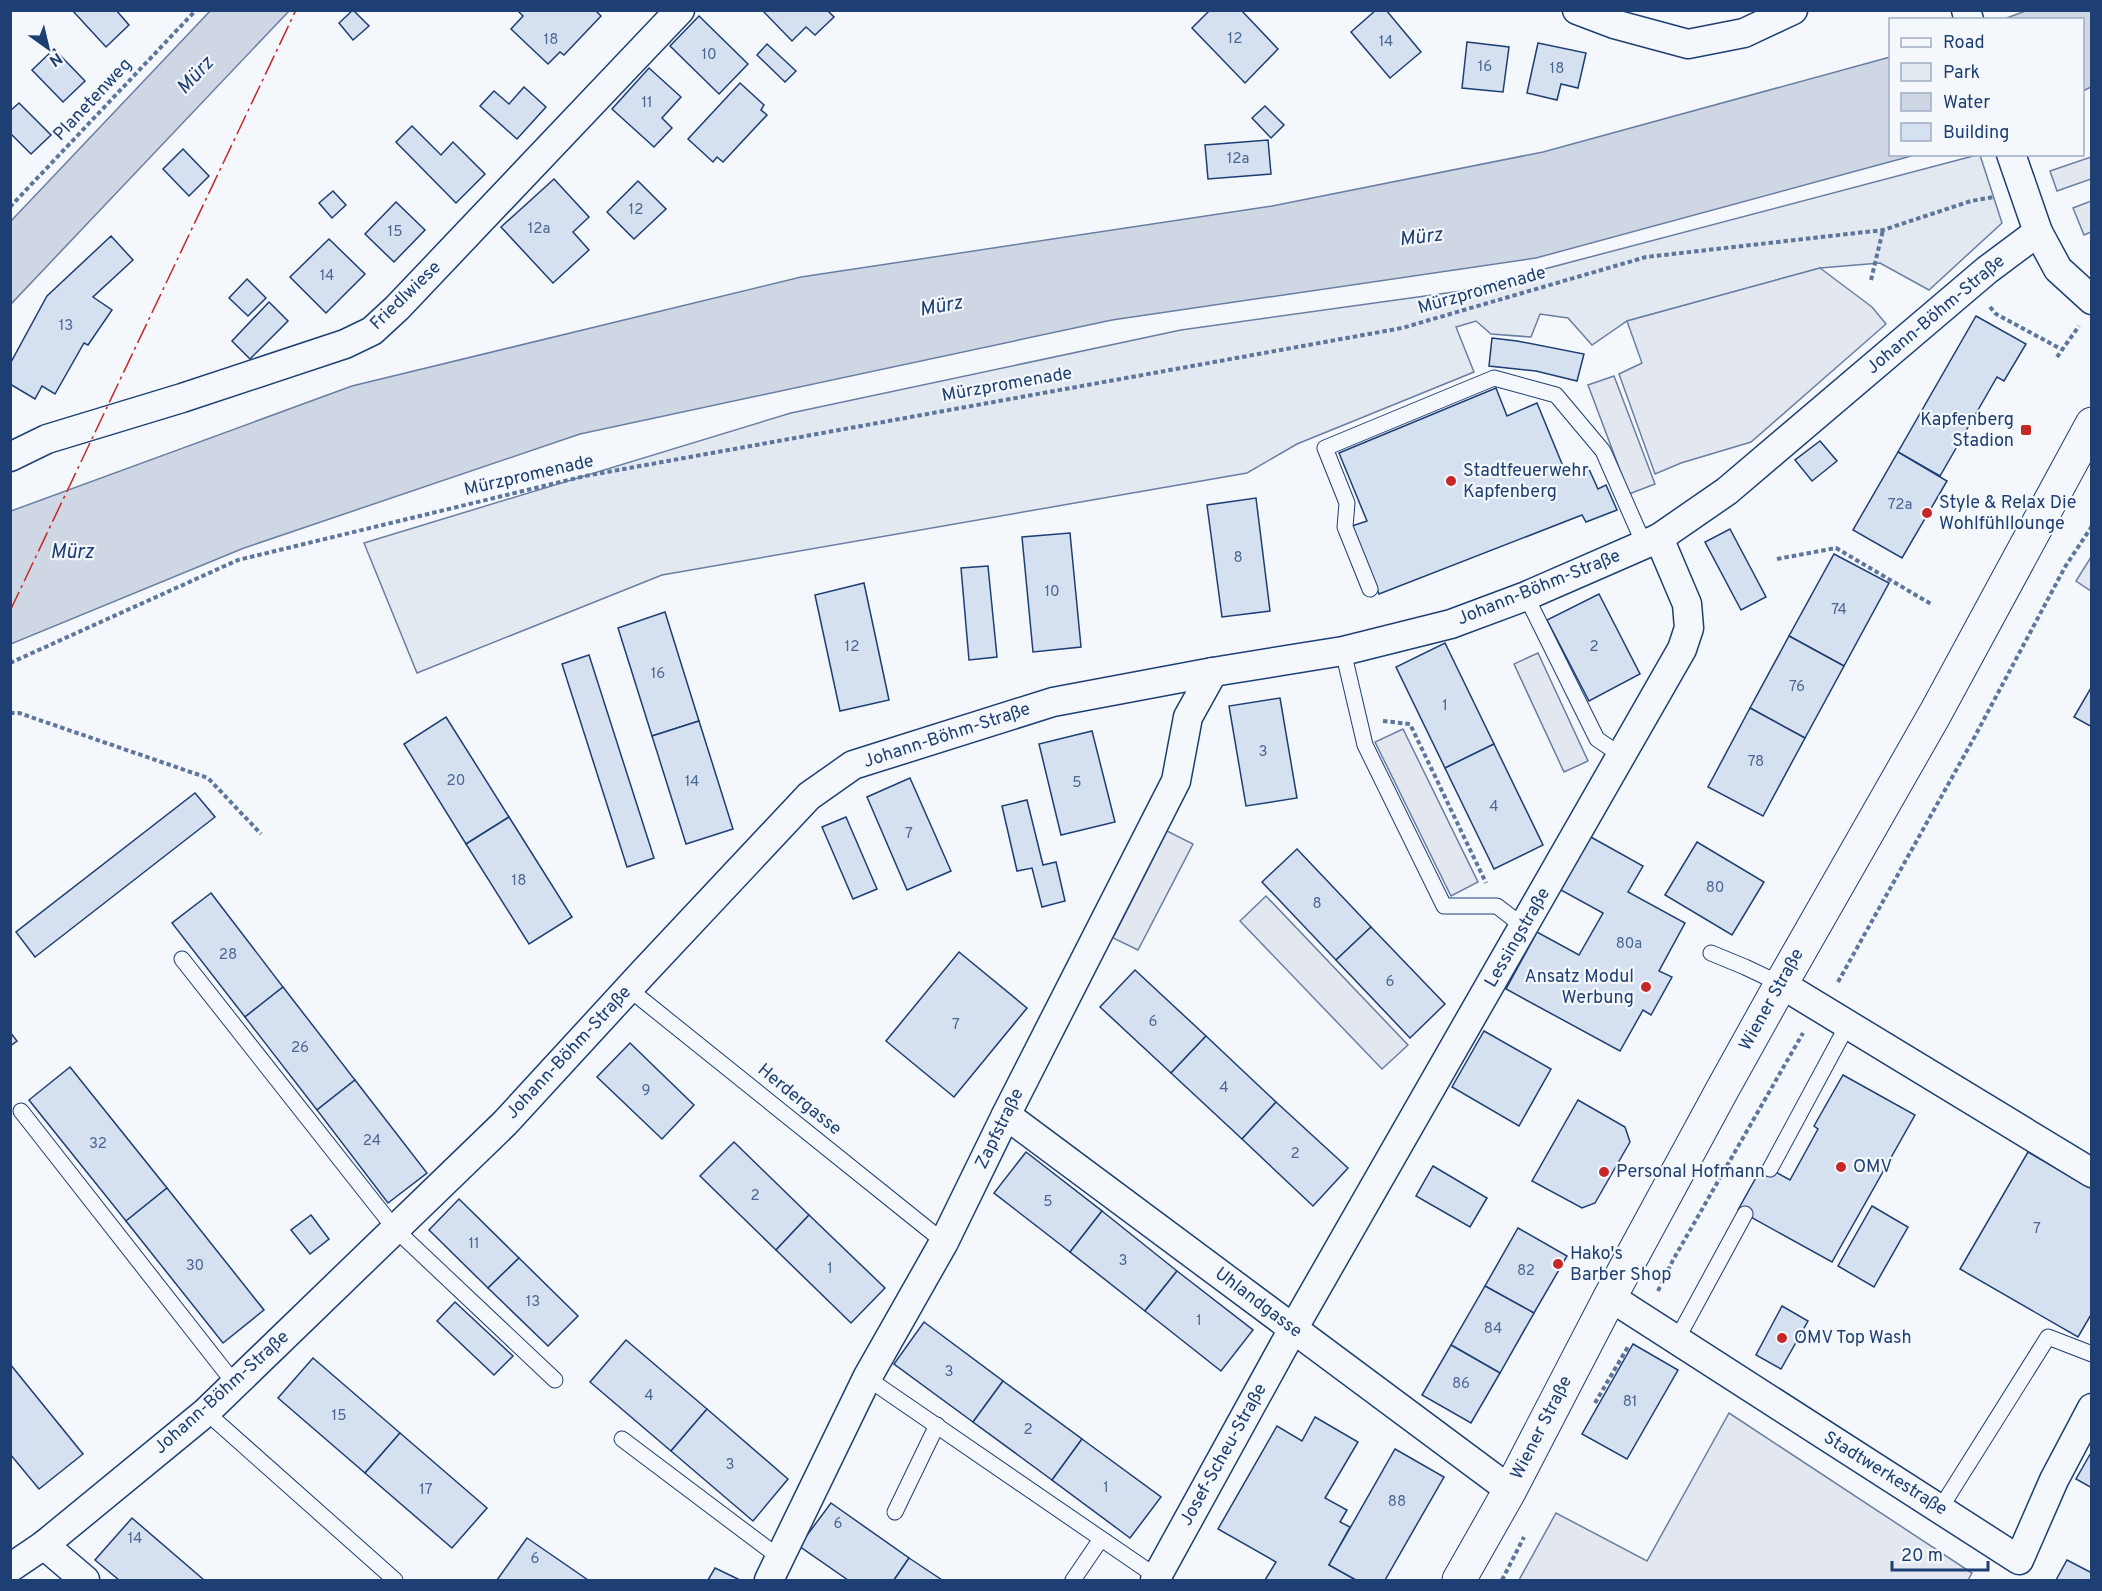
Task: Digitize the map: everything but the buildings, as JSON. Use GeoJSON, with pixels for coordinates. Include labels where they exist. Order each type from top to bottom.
{"type":"FeatureCollection","features":[{"type":"Feature","properties":{"kind":"main road","name":"Wiener Straße"},"geometry":{"type":"LineString","coordinates":[[1459,1581],[1510,1490],[1610,1297],[1781,984],[1935,714],[2091,424]]}},
{"type":"Feature","properties":{"kind":"street","name":"Friedlwiese"},"geometry":{"type":"LineString","coordinates":[[10,457],[47,439],[193,395],[345,344],[372,331],[397,308],[680,10]]}},
{"type":"Feature","properties":{"kind":"street"},"geometry":{"type":"LineString","coordinates":[[1578,10],[1614,24],[1688,44],[1744,33],[1793,10]]}},
{"type":"Feature","properties":{"kind":"street"},"geometry":{"type":"LineString","coordinates":[[2012,156],[2038,232],[2058,269],[2088,309]]}},
{"type":"Feature","properties":{"kind":"street","name":"Johann-Böhm-Straße"},"geometry":{"type":"LineString","coordinates":[[10,1568],[44,1545],[206,1412],[505,1123],[809,796],[853,765],[1053,702],[1213,672],[1343,651],[1452,624],[1526,596],[1651,541],[1727,491],[1987,270],[2038,232]]}},
{"type":"Feature","properties":{"kind":"street","name":"Lessingstraße"},"geometry":{"type":"LineString","coordinates":[[1293,1329],[1623,756],[1682,649],[1689,628],[1687,604],[1651,541]]}},
{"type":"Feature","properties":{"kind":"street","name":"Zapfstraße"},"geometry":{"type":"LineString","coordinates":[[774,1570],[867,1378],[944,1242],[1176,781],[1188,717],[1213,672]]}},
{"type":"Feature","properties":{"kind":"street"},"geometry":{"type":"LineString","coordinates":[[1781,984],[2091,1173]]}},
{"type":"Feature","properties":{"kind":"street","name":"Uhlandgasse"},"geometry":{"type":"LineString","coordinates":[[1006,1115],[1510,1490]]}},
{"type":"Feature","properties":{"kind":"street","name":"Stadtwerkestraße"},"geometry":{"type":"LineString","coordinates":[[1610,1297],[1643,1320],[1683,1329],[1940,1509],[2019,1560],[2054,1480],[2091,1408]]}},
{"type":"Feature","properties":{"kind":"street","name":"Josef-Scheu-Straße"},"geometry":{"type":"LineString","coordinates":[[1156,1579],[1293,1329]]}},
{"type":"Feature","properties":{"kind":"street"},"geometry":{"type":"LineString","coordinates":[[44,1545],[84,1581]]}},
{"type":"Feature","properties":{"kind":"lane"},"geometry":{"type":"LineString","coordinates":[[1370,589],[1345,527],[1347,503],[1325,448],[1494,378],[1556,395],[1604,451],[1651,541]]}},
{"type":"Feature","properties":{"kind":"lane"},"geometry":{"type":"LineString","coordinates":[[1526,596],[1597,739],[1623,756]]}},
{"type":"Feature","properties":{"kind":"lane"},"geometry":{"type":"LineString","coordinates":[[1343,651],[1365,745],[1444,906],[1497,906],[1524,927]]}},
{"type":"Feature","properties":{"kind":"lane"},"geometry":{"type":"LineString","coordinates":[[1711,953],[1745,966],[1781,984]]}},
{"type":"Feature","properties":{"kind":"lane"},"geometry":{"type":"LineString","coordinates":[[182,959],[395,1229],[555,1380]]}},
{"type":"Feature","properties":{"kind":"lane","name":"Herdergasse"},"geometry":{"type":"LineString","coordinates":[[629,989],[944,1242]]}},
{"type":"Feature","properties":{"kind":"lane"},"geometry":{"type":"LineString","coordinates":[[1770,1169],[1848,1024]]}},
{"type":"Feature","properties":{"kind":"lane"},"geometry":{"type":"LineString","coordinates":[[21,1112],[235,1384]]}},
{"type":"Feature","properties":{"kind":"lane"},"geometry":{"type":"LineString","coordinates":[[1683,1329],[1745,1214]]}},
{"type":"Feature","properties":{"kind":"lane"},"geometry":{"type":"LineString","coordinates":[[1940,1509],[2048,1337],[2091,1354]]}},
{"type":"Feature","properties":{"kind":"lane"},"geometry":{"type":"LineString","coordinates":[[867,1378],[1156,1579]]}},
{"type":"Feature","properties":{"kind":"lane"},"geometry":{"type":"LineString","coordinates":[[206,1412],[395,1581]]}},
{"type":"Feature","properties":{"kind":"lane"},"geometry":{"type":"LineString","coordinates":[[894,1512],[936,1425]]}},
{"type":"Feature","properties":{"kind":"lane"},"geometry":{"type":"LineString","coordinates":[[622,1439],[774,1570]]}},
{"type":"Feature","properties":{"kind":"lane"},"geometry":{"type":"LineString","coordinates":[[1073,1581],[1101,1539]]}},
{"type":"Feature","properties":{"kind":"path","name":"Planetenweg"},"geometry":{"type":"LineString","coordinates":[[10,207],[195,10]]}},
{"type":"Feature","properties":{"kind":"path","name":"Mürzpromenade"},"geometry":{"type":"LineString","coordinates":[[10,663],[238,560],[585,476],[1402,328],[1646,257],[1883,230],[1971,201],[2023,189]]}},
{"type":"Feature","properties":{"kind":"path"},"geometry":{"type":"LineString","coordinates":[[1871,280],[1883,230]]}},
{"type":"Feature","properties":{"kind":"path"},"geometry":{"type":"LineString","coordinates":[[1989,305],[1995,314],[2061,349]]}},
{"type":"Feature","properties":{"kind":"path"},"geometry":{"type":"LineString","coordinates":[[2057,357],[2088,309]]}},
{"type":"Feature","properties":{"kind":"path"},"geometry":{"type":"LineString","coordinates":[[1834,988],[1974,738],[2065,567],[2091,526]]}},
{"type":"Feature","properties":{"kind":"path"},"geometry":{"type":"LineString","coordinates":[[1777,559],[1836,548],[1931,604]]}},
{"type":"Feature","properties":{"kind":"path"},"geometry":{"type":"LineString","coordinates":[[10,713],[19,713],[208,778],[261,834]]}},
{"type":"Feature","properties":{"kind":"path"},"geometry":{"type":"LineString","coordinates":[[1359,717],[1410,724],[1497,906]]}},
{"type":"Feature","properties":{"kind":"path"},"geometry":{"type":"LineString","coordinates":[[1643,1320],[1673,1260],[1805,1030]]}},
{"type":"Feature","properties":{"kind":"green space"},"geometry":{"type":"Polygon","coordinates":[[[1973,156],[1980,156],[2002,223],[1929,290],[1880,263],[1820,268],[1627,321],[1592,345],[1568,318],[1540,314],[1531,337],[1491,334],[1476,321],[1456,327],[1474,372],[1297,444],[1247,473],[662,575],[417,673],[364,543],[791,413],[1181,330],[1461,291],[1973,156]]]}},
{"type":"Feature","properties":{"kind":"shaded area"},"geometry":{"type":"Polygon","coordinates":[[[2091,157],[2091,179],[2057,191],[2050,171],[2091,157]]]}},
{"type":"Feature","properties":{"kind":"shaded area"},"geometry":{"type":"Polygon","coordinates":[[[2091,201],[2091,232],[2084,235],[2073,208],[2091,201]]]}},
{"type":"Feature","properties":{"kind":"shaded area"},"geometry":{"type":"Polygon","coordinates":[[[1820,268],[1872,307],[1886,324],[1751,442],[1681,463],[1655,474],[1619,374],[1642,363],[1627,321],[1820,268]]]}},
{"type":"Feature","properties":{"kind":"shaded area"},"geometry":{"type":"Polygon","coordinates":[[[1614,376],[1655,484],[1629,494],[1588,385],[1614,376]]]}},
{"type":"Feature","properties":{"kind":"shaded area"},"geometry":{"type":"Polygon","coordinates":[[[2091,557],[2091,591],[2076,581],[2091,557]]]}},
{"type":"Feature","properties":{"kind":"shaded area"},"geometry":{"type":"Polygon","coordinates":[[[1538,653],[1588,761],[1564,772],[1514,664],[1538,653]]]}},
{"type":"Feature","properties":{"kind":"shaded area"},"geometry":{"type":"Polygon","coordinates":[[[1403,729],[1478,882],[1451,896],[1375,742],[1403,729]]]}},
{"type":"Feature","properties":{"kind":"shaded area"},"geometry":{"type":"Polygon","coordinates":[[[1167,831],[1193,844],[1138,950],[1113,938],[1167,831]]]}},
{"type":"Feature","properties":{"kind":"shaded area"},"geometry":{"type":"Polygon","coordinates":[[[1266,896],[1408,1045],[1382,1069],[1240,921],[1266,896]]]}},
{"type":"Feature","properties":{"kind":"shaded area"},"geometry":{"type":"Polygon","coordinates":[[[1729,1413],[1972,1573],[1968,1580],[1519,1580],[1556,1513],[1647,1561],[1729,1413]]]}},
{"type":"Feature","properties":{"kind":"water","name":"Mürz"},"geometry":{"type":"Polygon","coordinates":[[[211,10],[289,11],[11,304],[11,221],[211,10]]]}},
{"type":"Feature","properties":{"kind":"water"},"geometry":{"type":"Polygon","coordinates":[[[2028,10],[2091,11],[2091,87],[2084,90],[2084,18],[2007,18],[2028,10]]]}},
{"type":"Feature","properties":{"kind":"water","name":"Mürz"},"geometry":{"type":"Polygon","coordinates":[[[1889,57],[1889,156],[1911,156],[1536,258],[1112,320],[580,434],[244,548],[11,644],[11,511],[352,386],[801,277],[1272,206],[1543,152],[1889,57]]]}},
{"type":"Feature","properties":{"kind":"power"},"geometry":{"type":"LineString","coordinates":[[10,611],[296,10]]}},
{"type":"Feature","properties":{"kind":"place","name":"Kapfenberg Stadion"},"geometry":{"type":"Point","coordinates":[2026,430]}},
{"type":"Feature","properties":{"kind":"place","name":"Stadtfeuerwehr Kapfenberg"},"geometry":{"type":"Point","coordinates":[1451,481]}},
{"type":"Feature","properties":{"kind":"place","name":"Style & Relax Die Wohlfühllounge"},"geometry":{"type":"Point","coordinates":[1927,513]}},
{"type":"Feature","properties":{"kind":"place","name":"Ansatz Modul Werbung"},"geometry":{"type":"Point","coordinates":[1646,987]}},
{"type":"Feature","properties":{"kind":"place","name":"OMV"},"geometry":{"type":"Point","coordinates":[1841,1167]}},
{"type":"Feature","properties":{"kind":"place","name":"Personal Hofmann"},"geometry":{"type":"Point","coordinates":[1604,1172]}},
{"type":"Feature","properties":{"kind":"place","name":"Hako's Barber Shop"},"geometry":{"type":"Point","coordinates":[1558,1264]}},
{"type":"Feature","properties":{"kind":"place","name":"OMV Top Wash"},"geometry":{"type":"Point","coordinates":[1782,1338]}}]}
